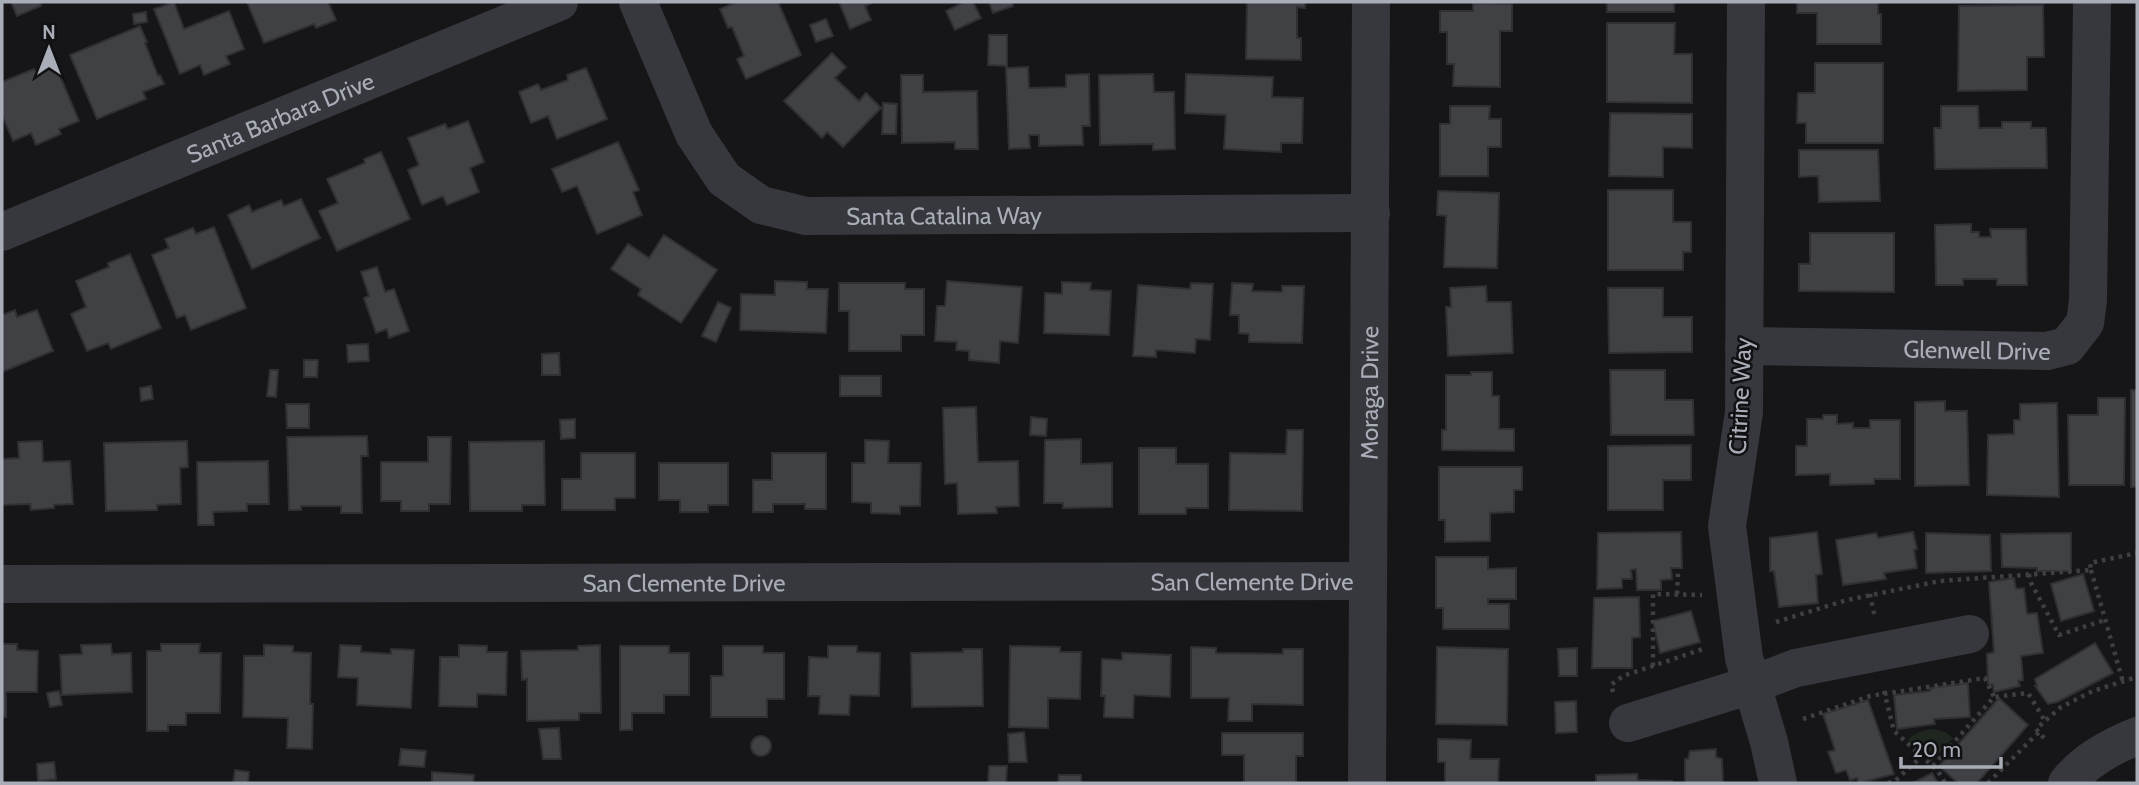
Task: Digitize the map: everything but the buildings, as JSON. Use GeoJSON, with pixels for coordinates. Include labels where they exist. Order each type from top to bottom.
{"type":"FeatureCollection","features":[{"type":"Feature","properties":{"kind":"street","name":"Santa Barbara Drive"},"geometry":{"type":"LineString","coordinates":[[2,232],[559,2]]}},
{"type":"Feature","properties":{"kind":"street","name":"Santa Catalina Way"},"geometry":{"type":"LineString","coordinates":[[638,2],[694,134],[724,179],[761,205],[806,216],[1371,214]]}},
{"type":"Feature","properties":{"kind":"street","name":"Moraga Drive"},"geometry":{"type":"LineString","coordinates":[[1367,783],[1371,2]]}},
{"type":"Feature","properties":{"kind":"street","name":"Citrine Way"},"geometry":{"type":"LineString","coordinates":[[1746,2],[1744,412],[1727,526],[1744,659],[1769,742],[1777,783]]}},
{"type":"Feature","properties":{"kind":"street","name":"Glenwell Drive"},"geometry":{"type":"LineString","coordinates":[[1744,346],[2047,351],[2067,346],[2085,323],[2088,300],[2092,2]]}},
{"type":"Feature","properties":{"kind":"street","name":"San Clemente Drive"},"geometry":{"type":"LineString","coordinates":[[2,584],[1368,580]]}},
{"type":"Feature","properties":{"kind":"street"},"geometry":{"type":"LineString","coordinates":[[1628,723],[1751,685],[1796,668],[1970,634]]}},
{"type":"Feature","properties":{"kind":"street"},"geometry":{"type":"LineString","coordinates":[[2067,783],[2077,770],[2110,747],[2137,736]]}},
{"type":"Feature","properties":{"kind":"path"},"geometry":{"type":"LineString","coordinates":[[2123,682],[2090,563],[2137,553]]}},
{"type":"Feature","properties":{"kind":"path"},"geometry":{"type":"LineString","coordinates":[[1770,624],[1870,594],[1940,581],[2091,570]]}},
{"type":"Feature","properties":{"kind":"path"},"geometry":{"type":"LineString","coordinates":[[1677,594],[1678,573]]}},
{"type":"Feature","properties":{"kind":"path"},"geometry":{"type":"LineString","coordinates":[[2029,574],[2030,581],[2059,635],[2105,620]]}},
{"type":"Feature","properties":{"kind":"path"},"geometry":{"type":"LineString","coordinates":[[1653,666],[1653,594],[1702,595]]}},
{"type":"Feature","properties":{"kind":"path"},"geometry":{"type":"LineString","coordinates":[[1870,594],[1876,622]]}},
{"type":"Feature","properties":{"kind":"path"},"geometry":{"type":"LineString","coordinates":[[2044,738],[2036,729],[2061,707],[2093,691],[2137,677]]}},
{"type":"Feature","properties":{"kind":"path"},"geometry":{"type":"LineString","coordinates":[[1803,719],[1870,696],[1985,678],[1994,697]]}},
{"type":"Feature","properties":{"kind":"path"},"geometry":{"type":"LineString","coordinates":[[1882,685],[1894,732],[1933,766],[1945,783]]}},
{"type":"Feature","properties":{"kind":"path"},"geometry":{"type":"LineString","coordinates":[[1933,766],[1994,697],[2028,693],[2045,722]]}},
{"type":"Feature","properties":{"kind":"path"},"geometry":{"type":"LineString","coordinates":[[1988,783],[2039,732]]}},
{"type":"Feature","properties":{"kind":"path"},"geometry":{"type":"LineString","coordinates":[[1888,783],[1895,781],[1922,756]]}},
{"type":"Feature","properties":{"kind":"shaded area"},"geometry":{"type":"Polygon","coordinates":[[[1934,729],[1953,738],[1931,762],[1908,740],[1920,732],[1934,729]]]}}]}
